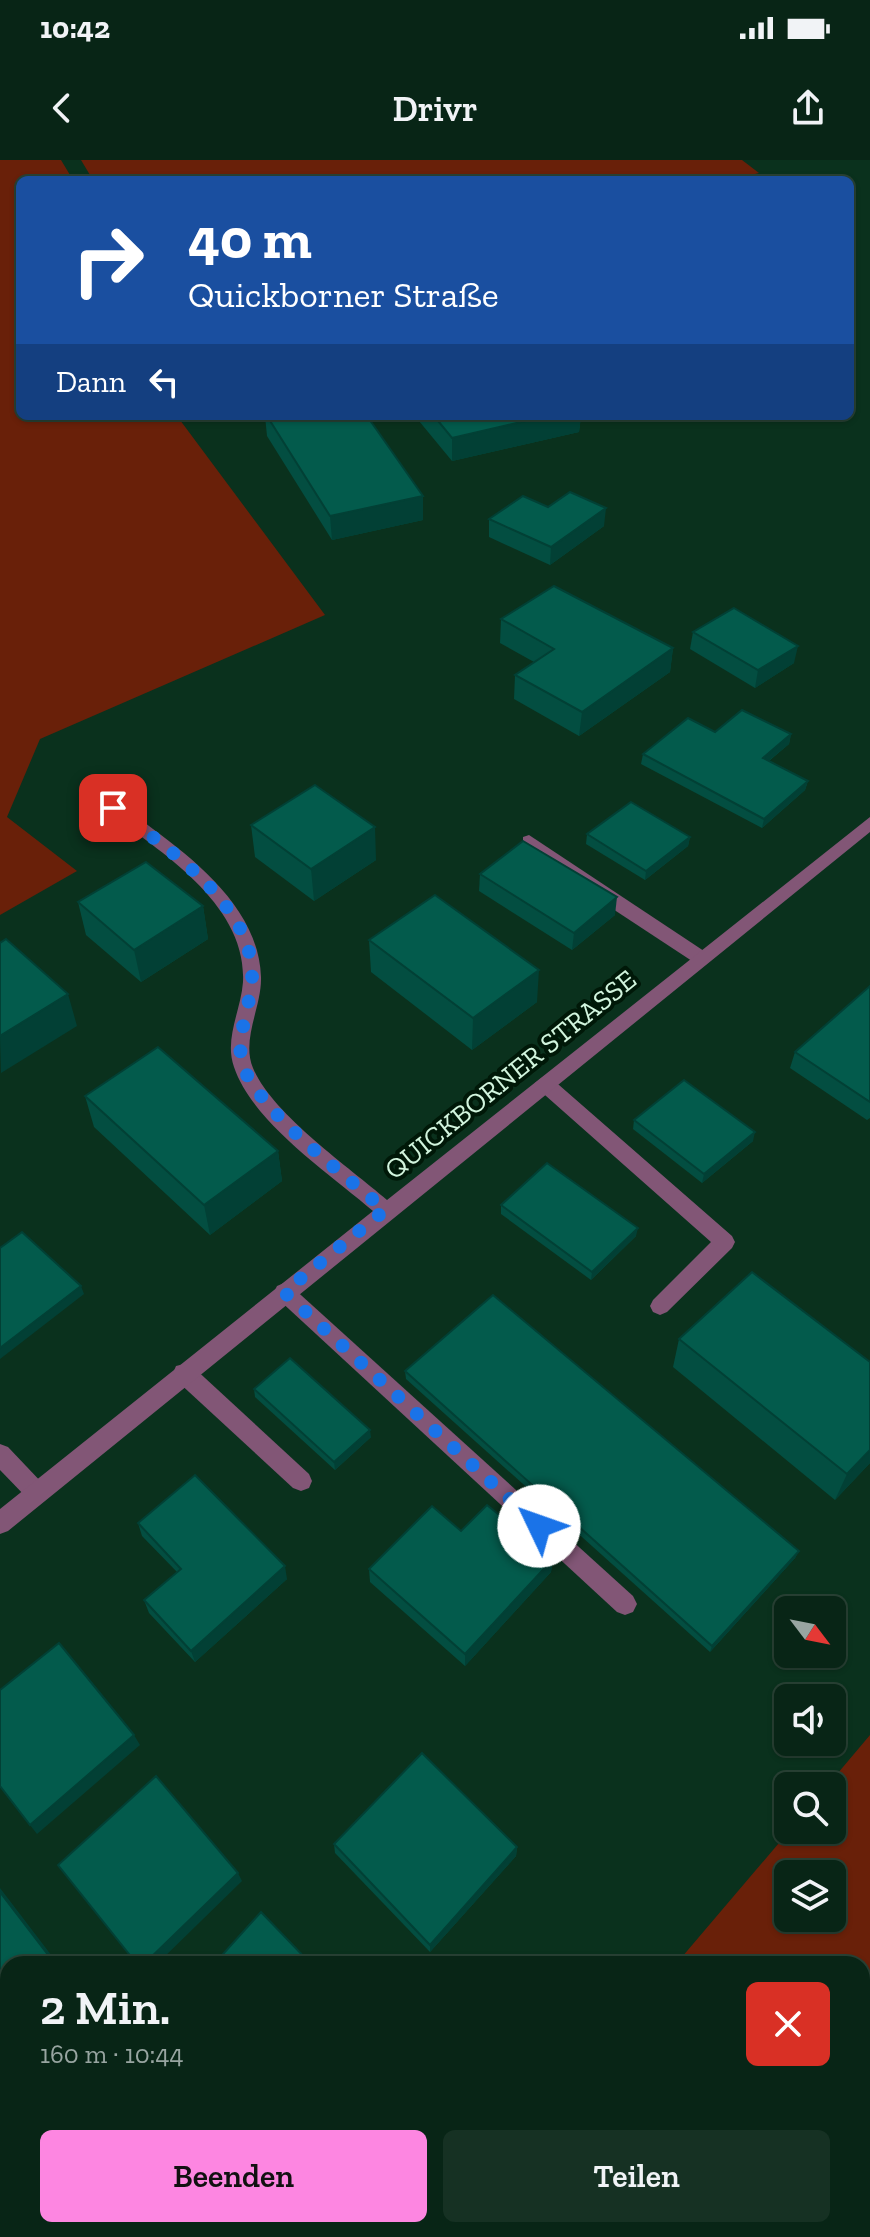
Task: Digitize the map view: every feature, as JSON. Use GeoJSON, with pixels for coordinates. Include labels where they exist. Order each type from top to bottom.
{"type":"FeatureCollection","features":[{"type":"Feature","properties":{"kind":"street"},"geometry":{"type":"LineString","coordinates":[[113,808],[163,845],[224,903],[250,943],[252,980],[243,1032],[242,1065],[261,1098],[385,1210]]}},
{"type":"Feature","properties":{"kind":"street","name":"QUICKBORNER STRASSE"},"geometry":{"type":"LineString","coordinates":[[0,1523],[385,1210],[870,823]]}},
{"type":"Feature","properties":{"kind":"street"},"geometry":{"type":"LineString","coordinates":[[529,841],[590,886],[701,958]]}},
{"type":"Feature","properties":{"kind":"street"},"geometry":{"type":"LineString","coordinates":[[544,1083],[725,1242],[660,1306]]}},
{"type":"Feature","properties":{"kind":"street"},"geometry":{"type":"LineString","coordinates":[[284,1292],[625,1604]]}},
{"type":"Feature","properties":{"kind":"street"},"geometry":{"type":"LineString","coordinates":[[184,1373],[301,1481]]}},
{"type":"Feature","properties":{"kind":"street"},"geometry":{"type":"LineString","coordinates":[[0,1454],[37,1493]]}},
{"type":"Feature","properties":{"kind":"shaded area"},"geometry":{"type":"Polygon","coordinates":[[[0,160],[61,160],[71,176],[16,176],[16,420],[180,420],[325,615],[40,739],[7,817],[77,871],[0,915],[0,160]]]}},
{"type":"Feature","properties":{"kind":"shaded area"},"geometry":{"type":"Polygon","coordinates":[[[81,160],[742,160],[759,173],[747,176],[91,176],[81,160]]]}},
{"type":"Feature","properties":{"kind":"shaded area"},"geometry":{"type":"Polygon","coordinates":[[[870,1735],[870,1956],[683,1956],[778,1844],[846,1844],[846,1772],[839,1772],[870,1735]]]}},
{"type":"Feature","properties":{"kind":"building"},"geometry":{"type":"Polygon","coordinates":[[[270,420],[370,420],[423,496],[330,516],[270,420]]]}},
{"type":"Feature","properties":{"kind":"building"},"geometry":{"type":"Polygon","coordinates":[[[437,420],[530,420],[452,438],[437,420]]]}},
{"type":"Feature","properties":{"kind":"building"},"geometry":{"type":"Polygon","coordinates":[[[570,492],[606,508],[551,547],[489,519],[523,496],[548,507],[570,492]]]}},
{"type":"Feature","properties":{"kind":"building"},"geometry":{"type":"Polygon","coordinates":[[[554,586],[673,648],[582,712],[515,675],[554,649],[501,619],[554,586]]]}},
{"type":"Feature","properties":{"kind":"building"},"geometry":{"type":"Polygon","coordinates":[[[734,608],[798,646],[758,670],[693,632],[734,608]]]}},
{"type":"Feature","properties":{"kind":"building"},"geometry":{"type":"Polygon","coordinates":[[[742,710],[791,734],[763,758],[808,781],[764,819],[643,754],[688,718],[715,732],[742,710]]]}},
{"type":"Feature","properties":{"kind":"building"},"geometry":{"type":"Polygon","coordinates":[[[315,785],[375,827],[311,869],[251,825],[315,785]]]}},
{"type":"Feature","properties":{"kind":"building"},"geometry":{"type":"Polygon","coordinates":[[[631,802],[690,837],[646,871],[587,834],[631,802]]]}},
{"type":"Feature","properties":{"kind":"building"},"geometry":{"type":"Polygon","coordinates":[[[523,841],[617,897],[574,933],[480,874],[523,841]]]}},
{"type":"Feature","properties":{"kind":"building"},"geometry":{"type":"Polygon","coordinates":[[[146,862],[203,906],[134,950],[78,902],[146,862]]]}},
{"type":"Feature","properties":{"kind":"building"},"geometry":{"type":"Polygon","coordinates":[[[435,895],[539,970],[473,1018],[369,940],[435,895]]]}},
{"type":"Feature","properties":{"kind":"building"},"geometry":{"type":"Polygon","coordinates":[[[6,939],[68,994],[0,1036],[0,943],[6,939]]]}},
{"type":"Feature","properties":{"kind":"building"},"geometry":{"type":"Polygon","coordinates":[[[870,986],[870,1102],[795,1052],[870,986]]]}},
{"type":"Feature","properties":{"kind":"building"},"geometry":{"type":"Polygon","coordinates":[[[158,1047],[278,1151],[204,1205],[85,1096],[158,1047]]]}},
{"type":"Feature","properties":{"kind":"building"},"geometry":{"type":"Polygon","coordinates":[[[684,1080],[755,1132],[704,1174],[634,1120],[684,1080]]]}},
{"type":"Feature","properties":{"kind":"building"},"geometry":{"type":"Polygon","coordinates":[[[547,1163],[638,1228],[592,1272],[501,1205],[547,1163]]]}},
{"type":"Feature","properties":{"kind":"building"},"geometry":{"type":"Polygon","coordinates":[[[22,1232],[81,1286],[0,1348],[0,1248],[22,1232]]]}},
{"type":"Feature","properties":{"kind":"building"},"geometry":{"type":"Polygon","coordinates":[[[752,1272],[870,1362],[870,1450],[847,1474],[679,1339],[752,1272]]]}},
{"type":"Feature","properties":{"kind":"building"},"geometry":{"type":"Polygon","coordinates":[[[493,1295],[799,1551],[712,1646],[405,1371],[493,1295]]]}},
{"type":"Feature","properties":{"kind":"building"},"geometry":{"type":"Polygon","coordinates":[[[290,1358],[370,1430],[334,1462],[254,1389],[290,1358]]]}},
{"type":"Feature","properties":{"kind":"building"},"geometry":{"type":"Polygon","coordinates":[[[195,1475],[285,1566],[191,1651],[144,1600],[181,1569],[138,1523],[195,1475]]]}},
{"type":"Feature","properties":{"kind":"building"},"geometry":{"type":"Polygon","coordinates":[[[487,1505],[553,1559],[465,1654],[369,1569],[432,1506],[461,1531],[487,1505]]]}},
{"type":"Feature","properties":{"kind":"building"},"geometry":{"type":"Polygon","coordinates":[[[59,1643],[134,1735],[30,1825],[0,1786],[0,1690],[59,1643]]]}},
{"type":"Feature","properties":{"kind":"building"},"geometry":{"type":"Polygon","coordinates":[[[422,1753],[517,1847],[430,1945],[334,1844],[422,1753]]]}},
{"type":"Feature","properties":{"kind":"building"},"geometry":{"type":"Polygon","coordinates":[[[156,1776],[238,1873],[152,1956],[131,1956],[58,1865],[156,1776]]]}},
{"type":"Feature","properties":{"kind":"building"},"geometry":{"type":"Polygon","coordinates":[[[0,1892],[49,1956],[0,1956],[0,1892]]]}},
{"type":"Feature","properties":{"kind":"building"},"geometry":{"type":"Polygon","coordinates":[[[261,1912],[303,1956],[221,1956],[261,1912]]]}},
{"type":"Feature","properties":{"kind":"route"},"geometry":{"type":"LineString","coordinates":[[113,808],[163,845],[224,903],[250,943],[252,980],[243,1032],[242,1065],[261,1098],[385,1210],[284,1292],[539,1526]]}}]}
